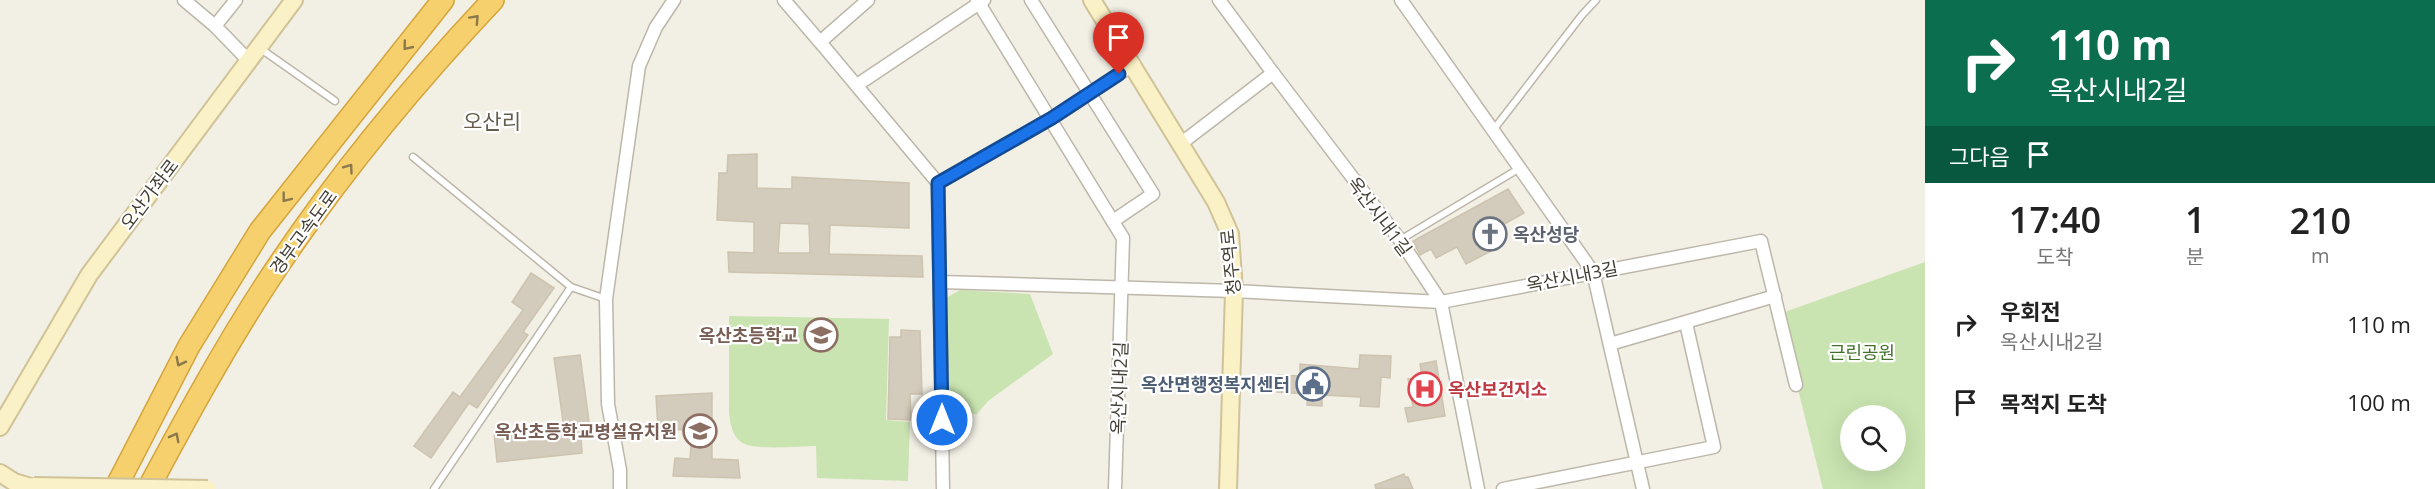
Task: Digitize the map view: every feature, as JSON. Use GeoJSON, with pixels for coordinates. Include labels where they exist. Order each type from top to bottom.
{"type":"FeatureCollection","features":[{"type":"Feature","properties":{"kind":"highway","name":"경부고속도로"},"geometry":{"type":"LineString","coordinates":[[115,489],[189,346],[260,231],[444,0]]}},
{"type":"Feature","properties":{"kind":"highway","name":"경부고속도로"},"geometry":{"type":"LineString","coordinates":[[148,489],[196,399],[266,283],[356,159],[439,58],[493,0]]}},
{"type":"Feature","properties":{"kind":"street"},"geometry":{"type":"LineString","coordinates":[[184,0],[215,27],[253,54]]}},
{"type":"Feature","properties":{"kind":"street"},"geometry":{"type":"LineString","coordinates":[[215,27],[236,0]]}},
{"type":"Feature","properties":{"kind":"street","name":"오산가좌로"},"geometry":{"type":"LineString","coordinates":[[16,397],[32,375],[89,275],[294,0]]}},
{"type":"Feature","properties":{"kind":"street"},"geometry":{"type":"LineString","coordinates":[[620,489],[620,470],[608,404],[606,299],[639,66],[656,27],[674,0]]}},
{"type":"Feature","properties":{"kind":"street"},"geometry":{"type":"LineString","coordinates":[[784,0],[938,183],[943,489]]}},
{"type":"Feature","properties":{"kind":"street"},"geometry":{"type":"LineString","coordinates":[[820,42],[868,0]]}},
{"type":"Feature","properties":{"kind":"street"},"geometry":{"type":"LineString","coordinates":[[1031,0],[1091,92],[1153,194],[1113,221]]}},
{"type":"Feature","properties":{"kind":"street","name":"청주역로"},"geometry":{"type":"LineString","coordinates":[[1092,0],[1134,64],[1179,145],[1225,220],[1233,252],[1234,291],[1228,489]]}},
{"type":"Feature","properties":{"kind":"street","name":"옥산시내1길"},"geometry":{"type":"LineString","coordinates":[[1219,0],[1400,240],[1441,302],[1478,489]]}},
{"type":"Feature","properties":{"kind":"street"},"geometry":{"type":"LineString","coordinates":[[1401,0],[1593,272],[1643,489]]}},
{"type":"Feature","properties":{"kind":"street","name":"옥산시내2길"},"geometry":{"type":"LineString","coordinates":[[857,85],[980,1],[1123,238],[1115,489]]}},
{"type":"Feature","properties":{"kind":"street"},"geometry":{"type":"LineString","coordinates":[[938,183],[1052,118],[1134,64]]}},
{"type":"Feature","properties":{"kind":"street"},"geometry":{"type":"LineString","coordinates":[[1179,145],[1273,73]]}},
{"type":"Feature","properties":{"kind":"street","name":"옥산시내3길"},"geometry":{"type":"LineString","coordinates":[[1234,291],[1441,302],[1761,241],[1796,385]]}},
{"type":"Feature","properties":{"kind":"street"},"geometry":{"type":"LineString","coordinates":[[941,282],[1234,291]]}},
{"type":"Feature","properties":{"kind":"street"},"geometry":{"type":"LineString","coordinates":[[1610,344],[1775,296]]}},
{"type":"Feature","properties":{"kind":"street"},"geometry":{"type":"LineString","coordinates":[[1503,489],[1538,485],[1714,447],[1686,322]]}},
{"type":"Feature","properties":{"kind":"street"},"geometry":{"type":"LineString","coordinates":[[0,416],[16,397]]}},
{"type":"Feature","properties":{"kind":"street"},"geometry":{"type":"LineString","coordinates":[[0,427],[16,397]]}},
{"type":"Feature","properties":{"kind":"street"},"geometry":{"type":"LineString","coordinates":[[0,473],[14,482],[33,486]]}},
{"type":"Feature","properties":{"kind":"street"},"geometry":{"type":"LineString","coordinates":[[3,489],[33,486],[208,489]]}},
{"type":"Feature","properties":{"kind":"lane"},"geometry":{"type":"LineString","coordinates":[[1494,129],[1581,15],[1596,0]]}},
{"type":"Feature","properties":{"kind":"lane"},"geometry":{"type":"LineString","coordinates":[[253,54],[335,101]]}},
{"type":"Feature","properties":{"kind":"lane"},"geometry":{"type":"LineString","coordinates":[[413,157],[571,287],[606,299]]}},
{"type":"Feature","properties":{"kind":"lane"},"geometry":{"type":"LineString","coordinates":[[1400,240],[1521,168]]}},
{"type":"Feature","properties":{"kind":"lane"},"geometry":{"type":"LineString","coordinates":[[434,489],[571,287]]}},
{"type":"Feature","properties":{"kind":"green space","name":"근린공원"},"geometry":{"type":"Polygon","coordinates":[[[1925,262],[1925,489],[1823,489],[1779,314],[1925,262]]]}},
{"type":"Feature","properties":{"kind":"green space"},"geometry":{"type":"Polygon","coordinates":[[[960,290],[1030,294],[1053,354],[988,401],[977,414],[950,414],[946,298],[960,290]]]}},
{"type":"Feature","properties":{"kind":"green space"},"geometry":{"type":"Polygon","coordinates":[[[729,316],[889,319],[886,420],[910,422],[908,481],[817,478],[816,446],[766,447],[741,442],[734,432],[729,412],[729,316]]]}},
{"type":"Feature","properties":{"kind":"building"},"geometry":{"type":"Polygon","coordinates":[[[757,154],[757,188],[792,189],[792,177],[909,183],[909,228],[830,225],[829,254],[922,256],[923,277],[729,272],[728,252],[754,253],[754,222],[717,220],[719,173],[727,173],[728,155],[757,154]],[[780,223],[778,253],[810,253],[809,224],[780,223]]]}},
{"type":"Feature","properties":{"kind":"building"},"geometry":{"type":"Polygon","coordinates":[[[1508,189],[1524,213],[1485,235],[1493,250],[1466,264],[1457,247],[1436,258],[1431,249],[1420,255],[1413,241],[1508,189]]]}},
{"type":"Feature","properties":{"kind":"building"},"geometry":{"type":"Polygon","coordinates":[[[531,273],[554,288],[523,332],[528,335],[477,408],[469,403],[431,458],[414,446],[453,392],[460,397],[523,310],[512,302],[531,273]]]}},
{"type":"Feature","properties":{"kind":"building"},"geometry":{"type":"Polygon","coordinates":[[[901,330],[920,331],[922,394],[910,394],[911,420],[888,419],[890,337],[901,337],[901,330]]]}},
{"type":"Feature","properties":{"kind":"building"},"geometry":{"type":"Polygon","coordinates":[[[580,355],[591,436],[581,437],[582,453],[497,462],[494,433],[564,428],[554,358],[580,355]]]}},
{"type":"Feature","properties":{"kind":"building"},"geometry":{"type":"Polygon","coordinates":[[[1360,355],[1391,356],[1390,378],[1381,377],[1379,407],[1360,406],[1361,397],[1322,395],[1322,406],[1307,405],[1308,394],[1277,392],[1278,375],[1300,376],[1300,364],[1359,369],[1360,355]]]}},
{"type":"Feature","properties":{"kind":"building","name":"옥산보건지소"},"geometry":{"type":"Polygon","coordinates":[[[1436,361],[1445,416],[1408,422],[1405,408],[1413,407],[1408,379],[1422,377],[1420,364],[1436,361]]]}},
{"type":"Feature","properties":{"kind":"building"},"geometry":{"type":"Polygon","coordinates":[[[712,393],[712,459],[738,460],[740,478],[673,476],[675,458],[690,459],[692,430],[658,429],[656,396],[712,393]]]}},
{"type":"Feature","properties":{"kind":"building"},"geometry":{"type":"Polygon","coordinates":[[[1404,474],[1408,477],[1413,489],[1376,489],[1375,485],[1404,474]]]}},
{"type":"Feature","properties":{"kind":"place","name":"옥산성당"},"geometry":{"type":"Point","coordinates":[1490,234]}},
{"type":"Feature","properties":{"kind":"place","name":"옥산초등학교"},"geometry":{"type":"Point","coordinates":[821,335]}},
{"type":"Feature","properties":{"kind":"place","name":"옥산면행정복지센터"},"geometry":{"type":"Point","coordinates":[1313,384]}},
{"type":"Feature","properties":{"kind":"place","name":"옥산보건지소"},"geometry":{"type":"Point","coordinates":[1425,389]}},
{"type":"Feature","properties":{"kind":"place","name":"옥산초등학교병설유치원"},"geometry":{"type":"Point","coordinates":[700,431]}},
{"type":"Feature","properties":{"kind":"district","name":"오산리"},"geometry":{"type":"Point","coordinates":[492,121]}},
{"type":"Feature","properties":{"kind":"route"},"geometry":{"type":"LineString","coordinates":[[942,420],[938,183],[1052,118],[1119,74]]}}]}
